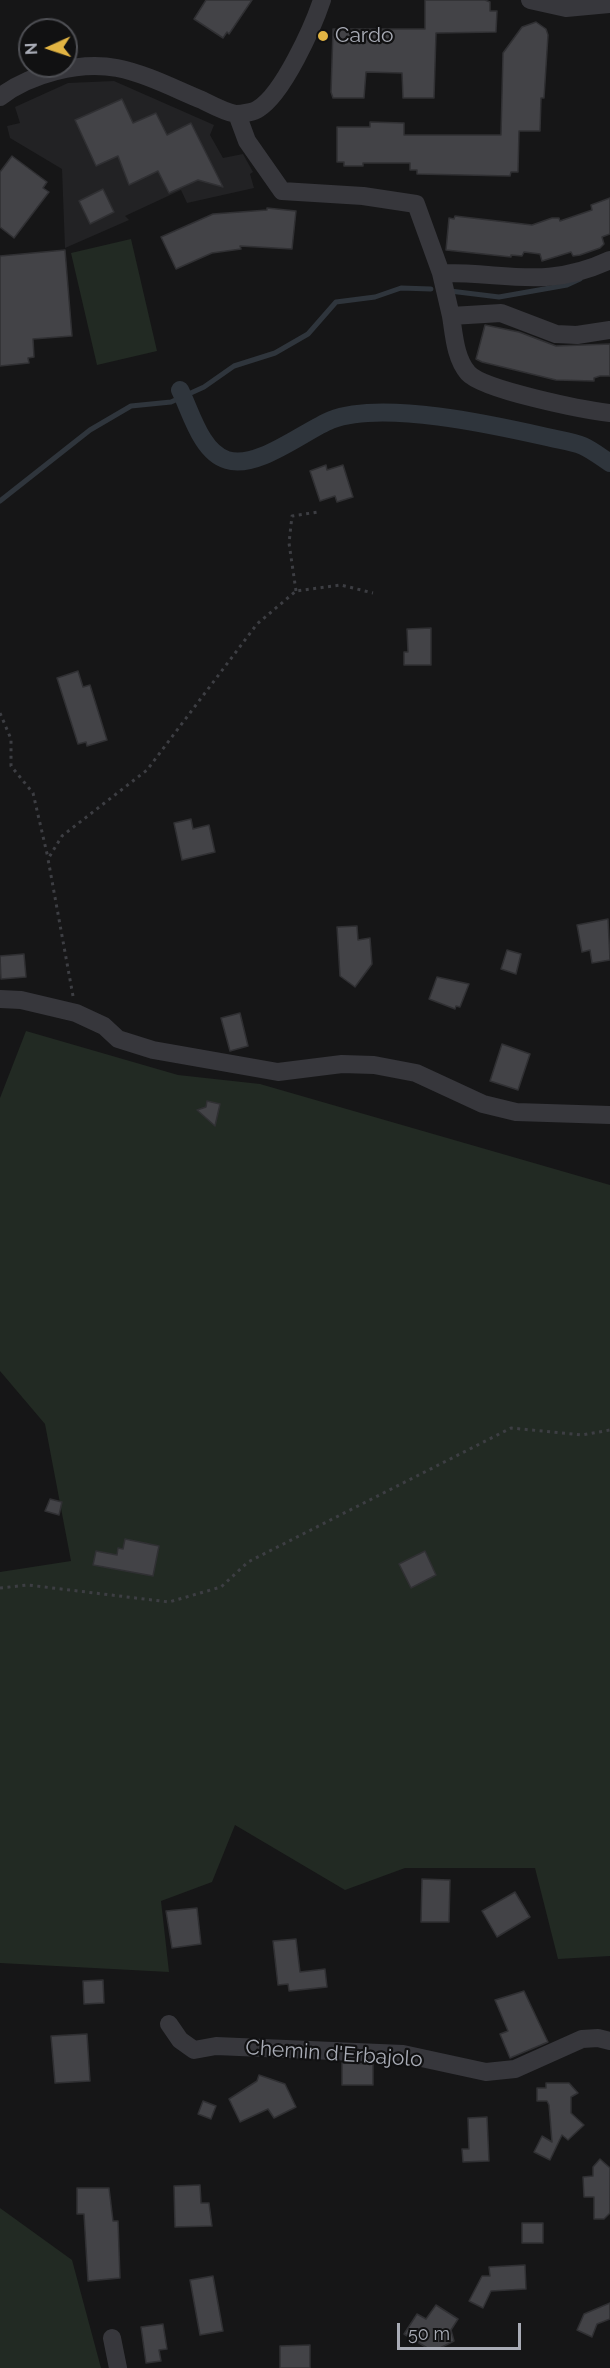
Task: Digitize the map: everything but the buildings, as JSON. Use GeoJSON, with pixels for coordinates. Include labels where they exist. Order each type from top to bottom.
{"type":"FeatureCollection","features":[{"type":"Feature","properties":{"kind":"street"},"geometry":{"type":"LineString","coordinates":[[0,97],[48,74],[80,67],[115,68],[143,75],[237,114],[258,109],[271,96],[312,28],[322,0]]}},
{"type":"Feature","properties":{"kind":"street"},"geometry":{"type":"LineString","coordinates":[[530,0],[567,8],[610,4]]}},
{"type":"Feature","properties":{"kind":"street"},"geometry":{"type":"LineString","coordinates":[[237,114],[247,141],[282,191],[363,196],[416,204],[441,273],[460,361],[470,375],[506,390],[610,413]]}},
{"type":"Feature","properties":{"kind":"street"},"geometry":{"type":"LineString","coordinates":[[441,273],[546,279],[586,272],[610,260]]}},
{"type":"Feature","properties":{"kind":"street"},"geometry":{"type":"LineString","coordinates":[[450,315],[501,313],[556,334],[577,335],[610,330]]}},
{"type":"Feature","properties":{"kind":"street"},"geometry":{"type":"LineString","coordinates":[[0,999],[21,1000],[76,1013],[104,1026],[118,1039],[153,1050],[278,1072],[342,1064],[374,1065],[416,1073],[483,1104],[516,1112],[610,1115]]}},
{"type":"Feature","properties":{"kind":"street","name":"Chemin d'Erbajolo"},"geometry":{"type":"LineString","coordinates":[[169,2024],[180,2040],[194,2050],[216,2046],[403,2054],[486,2072],[515,2070],[582,2039],[598,2038],[610,2041]]}},
{"type":"Feature","properties":{"kind":"street"},"geometry":{"type":"LineString","coordinates":[[112,2338],[118,2368]]}},
{"type":"Feature","properties":{"kind":"path"},"geometry":{"type":"LineString","coordinates":[[296,591],[289,543],[292,516],[318,512]]}},
{"type":"Feature","properties":{"kind":"path"},"geometry":{"type":"LineString","coordinates":[[48,859],[62,836],[147,770],[257,624],[296,591],[341,585],[373,593]]}},
{"type":"Feature","properties":{"kind":"path"},"geometry":{"type":"LineString","coordinates":[[0,713],[12,740],[11,766],[33,793],[48,859],[76,1013]]}},
{"type":"Feature","properties":{"kind":"path"},"geometry":{"type":"LineString","coordinates":[[0,1588],[28,1585],[169,1602],[221,1587],[248,1562],[511,1428],[582,1435],[610,1430]]}},
{"type":"Feature","properties":{"kind":"shaded area"},"geometry":{"type":"Polygon","coordinates":[[[114,81],[214,125],[210,135],[223,158],[243,154],[253,172],[250,174],[254,188],[187,203],[181,190],[125,216],[129,220],[65,248],[62,169],[10,138],[7,126],[20,123],[15,107],[68,83],[114,81]]]}},
{"type":"Feature","properties":{"kind":"shaded area"},"geometry":{"type":"Polygon","coordinates":[[[131,239],[157,351],[97,365],[71,253],[131,239]]]}},
{"type":"Feature","properties":{"kind":"shaded area"},"geometry":{"type":"Polygon","coordinates":[[[26,1031],[178,1075],[260,1084],[610,1185],[610,1956],[558,1959],[535,1868],[405,1868],[345,1890],[235,1825],[212,1882],[161,1901],[169,1972],[0,1963],[0,1572],[71,1561],[45,1424],[0,1371],[0,1098],[26,1031]]]}},
{"type":"Feature","properties":{"kind":"shaded area"},"geometry":{"type":"Polygon","coordinates":[[[0,2208],[72,2260],[101,2368],[0,2368],[0,2208]]]}},
{"type":"Feature","properties":{"kind":"waterway"},"geometry":{"type":"LineString","coordinates":[[450,291],[499,297],[567,285],[580,279]]}},
{"type":"Feature","properties":{"kind":"waterway"},"geometry":{"type":"LineString","coordinates":[[0,501],[90,430],[131,406],[171,402],[204,387],[234,366],[275,353],[308,334],[336,302],[375,297],[401,288],[431,289]]}},
{"type":"Feature","properties":{"kind":"waterway"},"geometry":{"type":"LineString","coordinates":[[180,390],[198,430],[210,449],[227,460],[239,462],[266,455],[320,425],[353,414],[408,413],[498,426],[579,444],[610,463]]}},
{"type":"Feature","properties":{"kind":"place","name":"Cardo"},"geometry":{"type":"Point","coordinates":[323,36]}}]}
